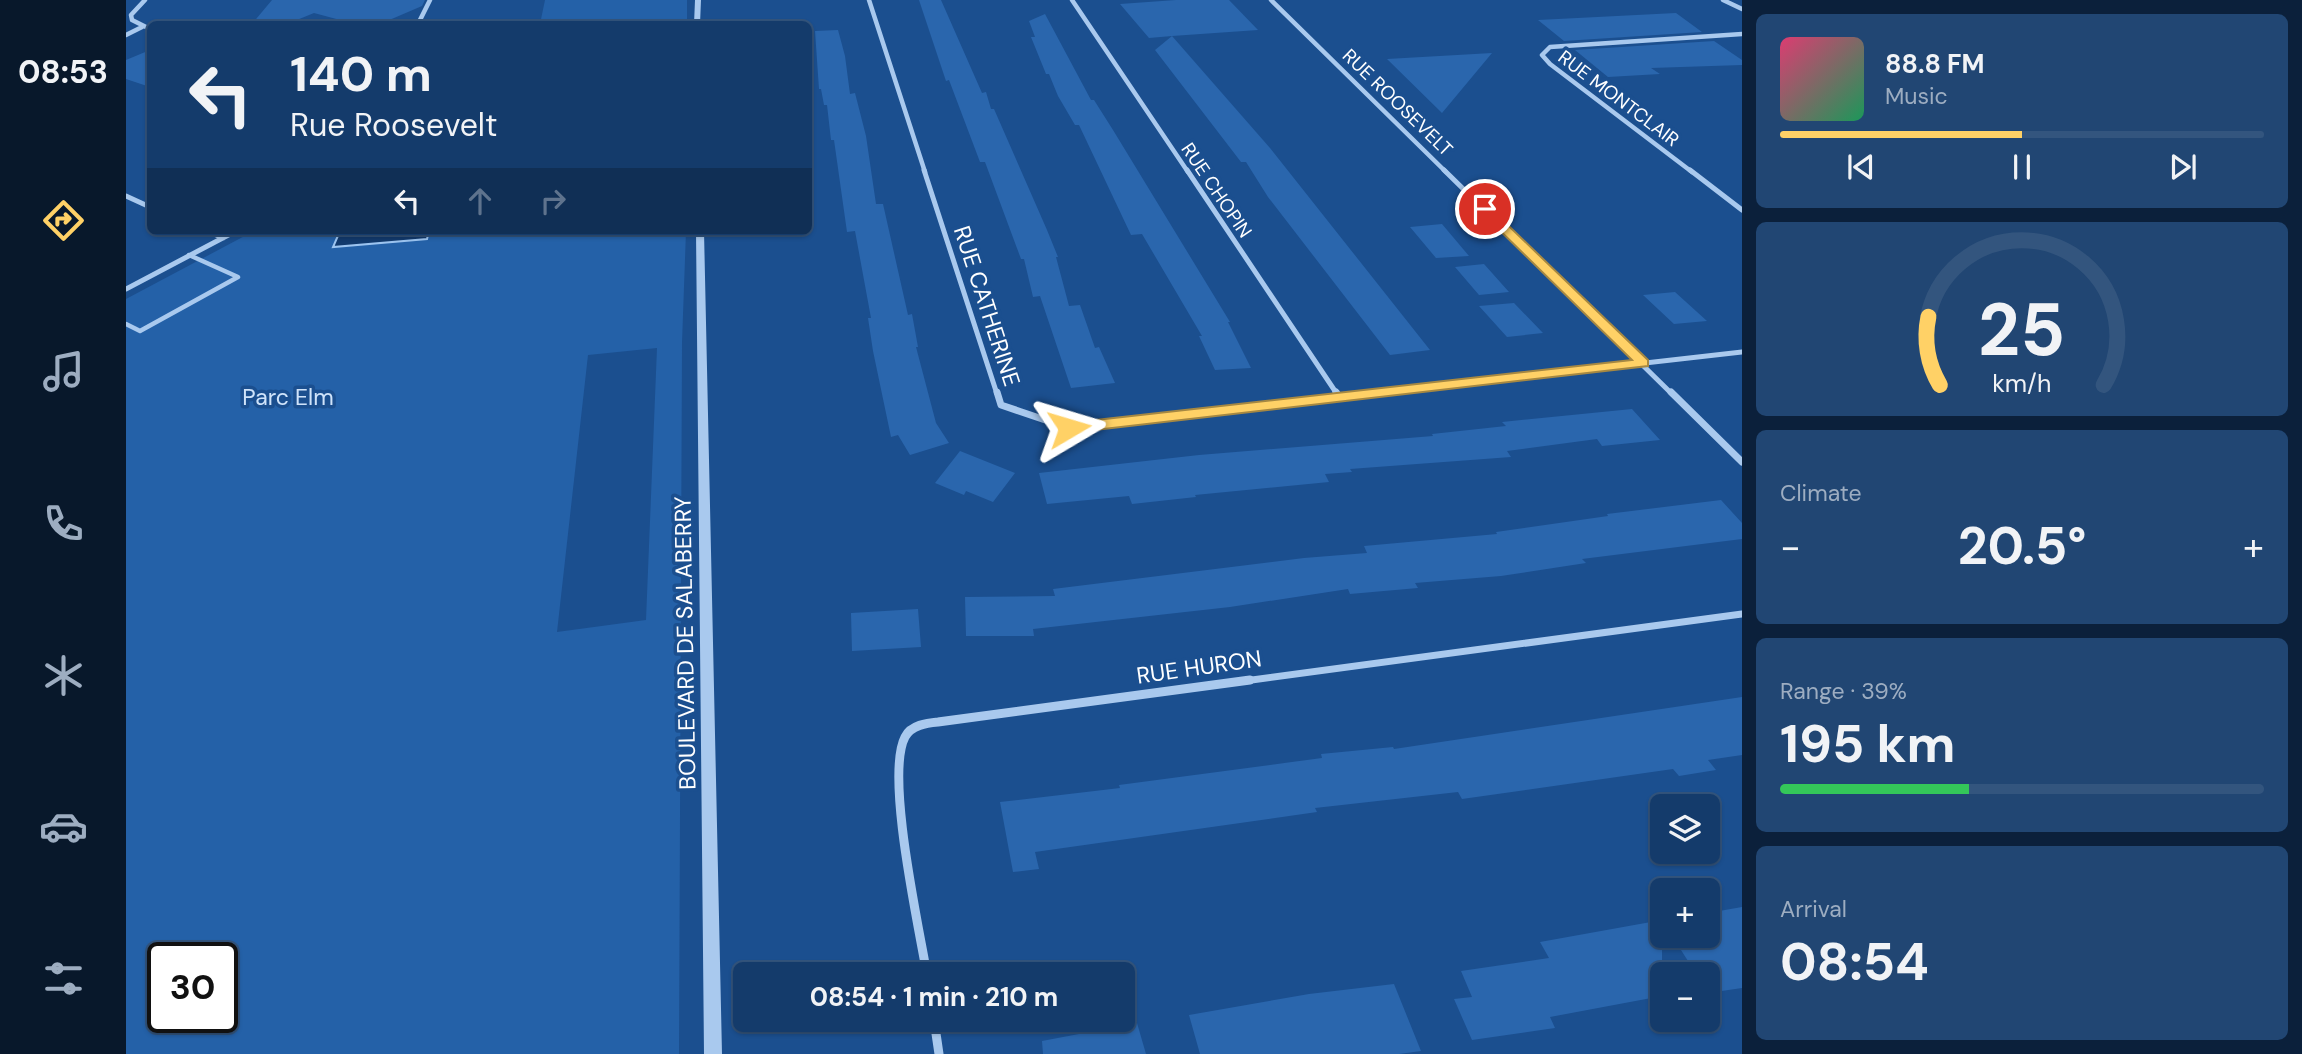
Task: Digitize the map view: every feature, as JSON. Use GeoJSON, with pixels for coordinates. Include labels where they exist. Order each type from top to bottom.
{"type":"FeatureCollection","features":[{"type":"Feature","properties":{"kind":"street"},"geometry":{"type":"LineString","coordinates":[[145,0],[131,15],[135,24],[147,28]]}},
{"type":"Feature","properties":{"kind":"street"},"geometry":{"type":"LineString","coordinates":[[420,21],[430,0]]}},
{"type":"Feature","properties":{"kind":"street"},"geometry":{"type":"LineString","coordinates":[[696,21],[698,0]]}},
{"type":"Feature","properties":{"kind":"street","name":"RUE CATHERINE"},"geometry":{"type":"LineString","coordinates":[[869,0],[1001,405],[1069,428],[1742,352]]}},
{"type":"Feature","properties":{"kind":"street","name":"RUE CHOPIN"},"geometry":{"type":"LineString","coordinates":[[1072,0],[1339,396]]}},
{"type":"Feature","properties":{"kind":"street","name":"RUE ROOSEVELT"},"geometry":{"type":"LineString","coordinates":[[1271,0],[1742,462]]}},
{"type":"Feature","properties":{"kind":"street"},"geometry":{"type":"LineString","coordinates":[[1723,0],[1742,9]]}},
{"type":"Feature","properties":{"kind":"street"},"geometry":{"type":"LineString","coordinates":[[126,35],[142,27]]}},
{"type":"Feature","properties":{"kind":"street","name":"RUE MONTCLAIR"},"geometry":{"type":"LineString","coordinates":[[1742,34],[1550,47],[1542,55],[1550,64],[1742,210]]}},
{"type":"Feature","properties":{"kind":"street"},"geometry":{"type":"LineString","coordinates":[[126,196],[147,206]]}},
{"type":"Feature","properties":{"kind":"street"},"geometry":{"type":"LineString","coordinates":[[216,235],[223,238]]}},
{"type":"Feature","properties":{"kind":"street"},"geometry":{"type":"LineString","coordinates":[[126,289],[229,235]]}},
{"type":"Feature","properties":{"kind":"street","name":"BOULEVARD DE SALABERRY"},"geometry":{"type":"LineString","coordinates":[[700,235],[713,1054]]}},
{"type":"Feature","properties":{"kind":"street","name":"RUE HURON"},"geometry":{"type":"LineString","coordinates":[[925,962],[900,785],[902,744],[908,732],[913,729],[963,718],[1742,614]]}},
{"type":"Feature","properties":{"kind":"street"},"geometry":{"type":"LineString","coordinates":[[936,1032],[939,1054]]}},
{"type":"Feature","properties":{"kind":"lane"},"geometry":{"type":"LineString","coordinates":[[126,324],[140,331],[238,277],[189,255]]}},
{"type":"Feature","properties":{"kind":"green space"},"geometry":{"type":"Polygon","coordinates":[[[545,0],[687,0],[687,21],[541,21],[545,0]]]}},
{"type":"Feature","properties":{"kind":"green space","name":"Parc Elm"},"geometry":{"type":"Polygon","coordinates":[[[246,235],[686,235],[682,343],[679,1054],[126,1054],[126,299],[246,235]],[[657,348],[588,355],[557,632],[646,620],[657,348]]]}},
{"type":"Feature","properties":{"kind":"shaded area"},"geometry":{"type":"Polygon","coordinates":[[[338,235],[428,235],[427,239],[333,247],[338,235]]]}},
{"type":"Feature","properties":{"kind":"building"},"geometry":{"type":"Polygon","coordinates":[[[272,0],[425,0],[422,6],[387,21],[344,21],[314,13],[294,21],[254,21],[272,0]]]}},
{"type":"Feature","properties":{"kind":"building"},"geometry":{"type":"Polygon","coordinates":[[[919,0],[941,0],[982,93],[986,92],[991,109],[994,109],[1047,230],[1058,257],[1069,306],[1080,305],[1095,348],[1099,347],[1115,383],[1071,388],[1040,296],[1033,297],[1024,259],[1021,259],[985,162],[980,162],[949,80],[946,81],[919,0]]]}},
{"type":"Feature","properties":{"kind":"building"},"geometry":{"type":"Polygon","coordinates":[[[1229,0],[1258,30],[1149,38],[1120,4],[1229,0]]]}},
{"type":"Feature","properties":{"kind":"building"},"geometry":{"type":"Polygon","coordinates":[[[1676,13],[1702,32],[1564,41],[1538,20],[1676,13]]]}},
{"type":"Feature","properties":{"kind":"building"},"geometry":{"type":"Polygon","coordinates":[[[1045,14],[1091,100],[1094,100],[1113,130],[1230,322],[1251,368],[1215,370],[1199,336],[1202,336],[1142,234],[1131,235],[1079,125],[1075,125],[1049,74],[1046,74],[1031,37],[1035,37],[1029,21],[1045,14]]]}},
{"type":"Feature","properties":{"kind":"building"},"geometry":{"type":"Polygon","coordinates":[[[838,30],[850,94],[855,93],[866,136],[876,204],[883,204],[908,315],[912,314],[916,347],[936,423],[949,443],[910,455],[898,435],[891,437],[873,351],[868,318],[871,318],[855,231],[847,232],[834,140],[831,140],[827,105],[824,105],[819,89],[815,31],[838,30]]]}},
{"type":"Feature","properties":{"kind":"building"},"geometry":{"type":"Polygon","coordinates":[[[1172,36],[1270,148],[1430,350],[1390,355],[1268,197],[1246,162],[1241,162],[1155,50],[1172,36]]]}},
{"type":"Feature","properties":{"kind":"building"},"geometry":{"type":"Polygon","coordinates":[[[1714,41],[1742,60],[1742,65],[1651,68],[1660,74],[1608,77],[1575,50],[1714,41]]]}},
{"type":"Feature","properties":{"kind":"building"},"geometry":{"type":"Polygon","coordinates":[[[147,51],[147,86],[126,79],[126,60],[147,51]]]}},
{"type":"Feature","properties":{"kind":"building"},"geometry":{"type":"Polygon","coordinates":[[[1492,53],[1442,113],[1387,59],[1492,53]]]}},
{"type":"Feature","properties":{"kind":"building"},"geometry":{"type":"Polygon","coordinates":[[[1442,224],[1469,256],[1436,258],[1410,227],[1442,224]]]}},
{"type":"Feature","properties":{"kind":"building"},"geometry":{"type":"Polygon","coordinates":[[[1484,264],[1509,292],[1479,295],[1455,267],[1484,264]]]}},
{"type":"Feature","properties":{"kind":"building"},"geometry":{"type":"Polygon","coordinates":[[[1675,292],[1707,321],[1674,324],[1643,295],[1675,292]]]}},
{"type":"Feature","properties":{"kind":"building"},"geometry":{"type":"Polygon","coordinates":[[[1514,303],[1543,333],[1507,337],[1479,306],[1514,303]]]}},
{"type":"Feature","properties":{"kind":"building"},"geometry":{"type":"Polygon","coordinates":[[[1632,409],[1660,440],[1602,446],[1597,439],[1507,451],[1511,457],[1350,469],[1352,472],[1325,474],[1329,482],[1132,504],[1129,496],[1047,504],[1039,473],[1199,455],[1433,436],[1432,434],[1506,426],[1502,422],[1632,409]]]}},
{"type":"Feature","properties":{"kind":"building"},"geometry":{"type":"Polygon","coordinates":[[[960,451],[1015,473],[993,502],[966,491],[964,495],[935,483],[960,451]]]}},
{"type":"Feature","properties":{"kind":"building"},"geometry":{"type":"Polygon","coordinates":[[[1721,500],[1742,523],[1742,539],[1582,559],[1586,563],[1501,576],[1415,583],[1418,588],[1350,594],[1348,589],[1230,607],[1033,629],[1034,636],[966,636],[965,597],[1055,596],[1053,589],[1304,558],[1367,553],[1364,546],[1497,534],[1496,532],[1608,516],[1607,514],[1721,500]]]}},
{"type":"Feature","properties":{"kind":"building"},"geometry":{"type":"Polygon","coordinates":[[[918,609],[921,647],[852,651],[851,613],[918,609]]]}},
{"type":"Feature","properties":{"kind":"building"},"geometry":{"type":"Polygon","coordinates":[[[1742,697],[1742,755],[1708,760],[1716,770],[1679,776],[1673,769],[1462,799],[1458,792],[1315,808],[1317,812],[1035,852],[1039,869],[1013,872],[1000,802],[1120,788],[1119,785],[1322,758],[1321,754],[1394,749],[1742,697]]]}},
{"type":"Feature","properties":{"kind":"building"},"geometry":{"type":"Polygon","coordinates":[[[1742,907],[1742,988],[1720,991],[1720,962],[1689,962],[1680,948],[1720,948],[1720,911],[1742,907]]]}},
{"type":"Feature","properties":{"kind":"building"},"geometry":{"type":"Polygon","coordinates":[[[1650,922],[1650,948],[1662,948],[1662,962],[1650,962],[1650,998],[1550,1017],[1555,1028],[1472,1040],[1454,999],[1472,997],[1461,971],[1549,958],[1540,942],[1650,922]]]}},
{"type":"Feature","properties":{"kind":"building"},"geometry":{"type":"Polygon","coordinates":[[[1394,984],[1421,1051],[1399,1054],[1200,1054],[1189,1015],[1309,994],[1394,984]]]}},
{"type":"Feature","properties":{"kind":"building"},"geometry":{"type":"Polygon","coordinates":[[[1135,1023],[1146,1054],[1043,1054],[1042,1041],[1090,1032],[1135,1032],[1135,1023]]]}},
{"type":"Feature","properties":{"kind":"route"},"geometry":{"type":"LineString","coordinates":[[1069,428],[1643,363],[1485,209]]}}]}
